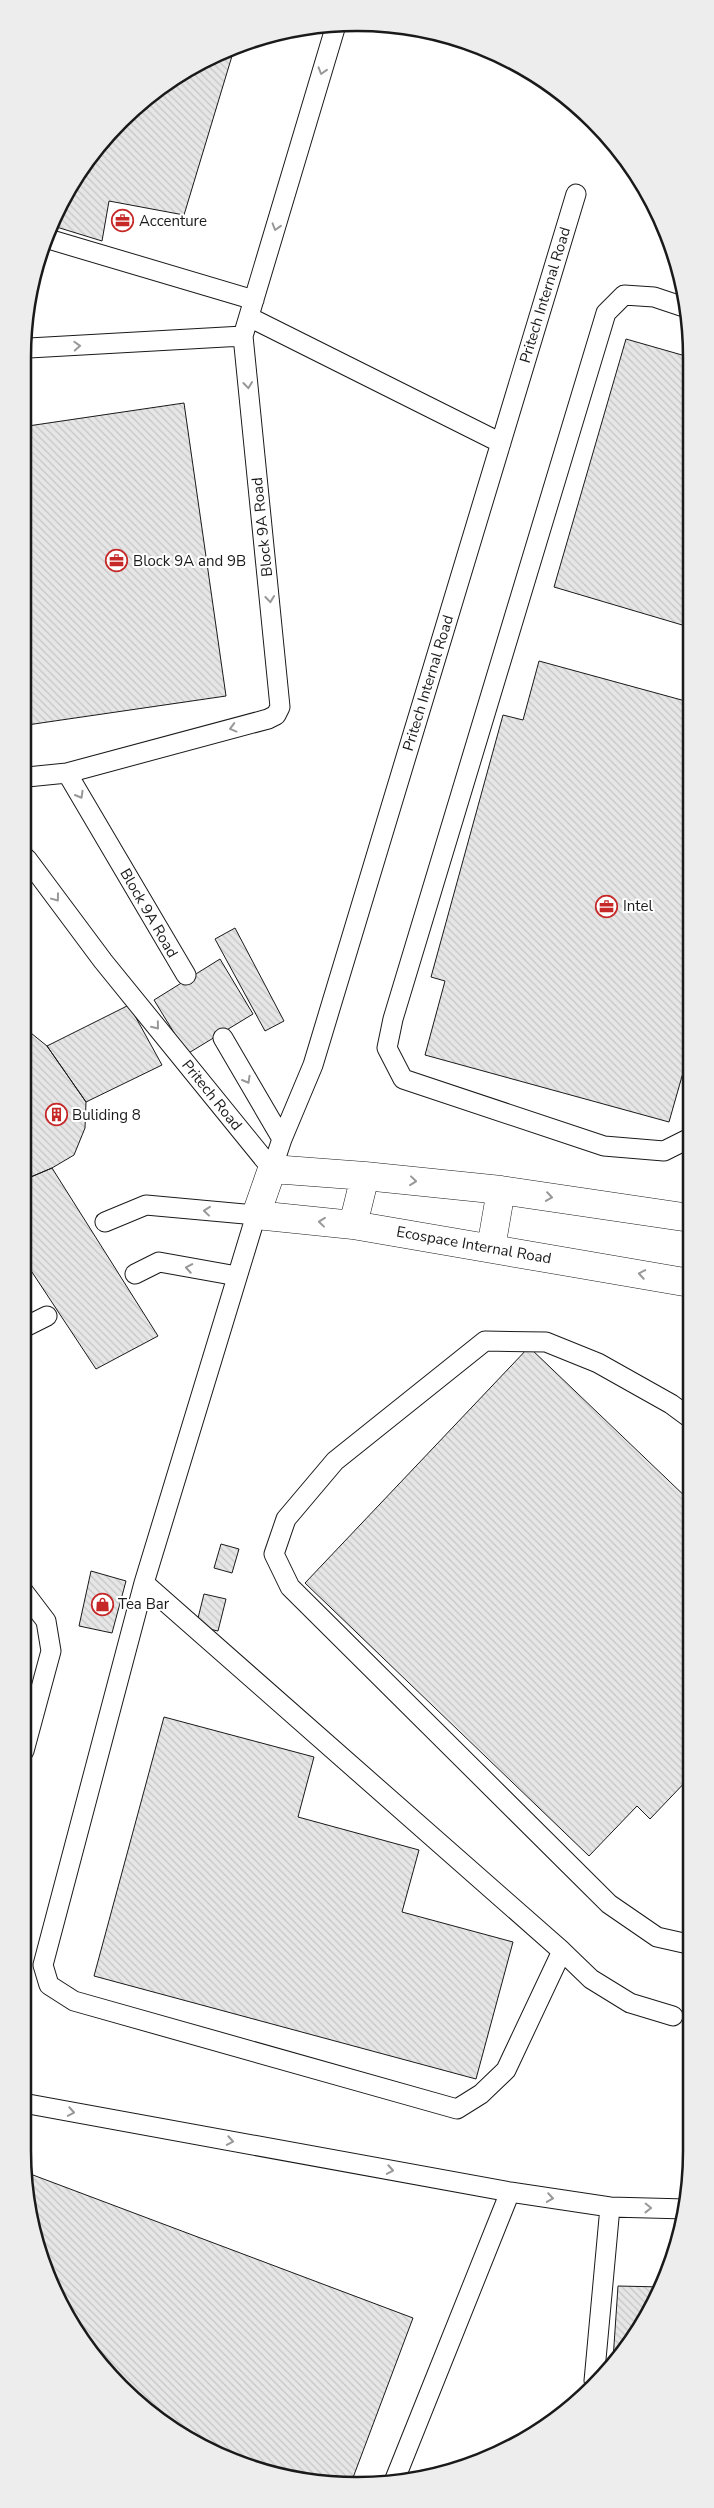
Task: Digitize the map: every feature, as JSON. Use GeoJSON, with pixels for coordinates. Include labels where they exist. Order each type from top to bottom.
{"type":"FeatureCollection","features":[{"type":"Feature","properties":{"kind":"street"},"geometry":{"type":"LineString","coordinates":[[256,1216],[272,1169],[501,1190],[683,1217]]}},
{"type":"Feature","properties":{"kind":"street"},"geometry":{"type":"LineString","coordinates":[[353,1225],[364,1176]]}},
{"type":"Feature","properties":{"kind":"street"},"geometry":{"type":"LineString","coordinates":[[491,1248],[501,1190]]}},
{"type":"Feature","properties":{"kind":"street","name":"Ecospace Internal Road"},"geometry":{"type":"LineString","coordinates":[[256,1216],[353,1225],[683,1282]]}},
{"type":"Feature","properties":{"kind":"lane"},"geometry":{"type":"LineString","coordinates":[[31,348],[243,336],[334,32]]}},
{"type":"Feature","properties":{"kind":"lane","name":"Pritech Internal Road"},"geometry":{"type":"LineString","coordinates":[[272,1169],[282,1139],[313,1065],[576,194]]}},
{"type":"Feature","properties":{"kind":"lane"},"geometry":{"type":"LineString","coordinates":[[53,241],[251,309],[501,443]]}},
{"type":"Feature","properties":{"kind":"lane"},"geometry":{"type":"LineString","coordinates":[[678,305],[654,296],[624,295],[606,313],[399,1000],[387,1048],[404,1079],[604,1146],[664,1151],[683,1142]]}},
{"type":"Feature","properties":{"kind":"lane","name":"Block 9A Road"},"geometry":{"type":"LineString","coordinates":[[31,777],[67,774],[268,719],[276,715],[280,707],[243,336]]}},
{"type":"Feature","properties":{"kind":"lane","name":"Block 9A Road"},"geometry":{"type":"LineString","coordinates":[[67,774],[186,975]]}},
{"type":"Feature","properties":{"kind":"lane","name":"Pritech Road"},"geometry":{"type":"LineString","coordinates":[[31,864],[103,961],[272,1169]]}},
{"type":"Feature","properties":{"kind":"lane"},"geometry":{"type":"LineString","coordinates":[[223,1038],[282,1139]]}},
{"type":"Feature","properties":{"kind":"lane"},"geometry":{"type":"LineString","coordinates":[[105,1222],[146,1205],[256,1216],[144,1583],[43,1964],[49,1986],[74,2001],[457,2109],[481,2094],[506,2070],[562,1951]]}},
{"type":"Feature","properties":{"kind":"lane"},"geometry":{"type":"LineString","coordinates":[[135,1274],[159,1262],[237,1276]]}},
{"type":"Feature","properties":{"kind":"lane"},"geometry":{"type":"LineString","coordinates":[[31,1324],[47,1316]]}},
{"type":"Feature","properties":{"kind":"lane"},"geometry":{"type":"LineString","coordinates":[[683,1413],[672,1404],[598,1363],[546,1342],[485,1341],[335,1461],[286,1519],[274,1554],[290,1587],[609,1904],[658,1937],[683,1943]]}},
{"type":"Feature","properties":{"kind":"lane"},"geometry":{"type":"LineString","coordinates":[[144,1583],[562,1951],[591,1979],[630,2003],[673,2016]]}},
{"type":"Feature","properties":{"kind":"lane"},"geometry":{"type":"LineString","coordinates":[[31,1601],[46,1621],[51,1651],[31,1725]]}},
{"type":"Feature","properties":{"kind":"lane"},"geometry":{"type":"LineString","coordinates":[[31,2104],[510,2192],[610,2207],[677,2209]]}},
{"type":"Feature","properties":{"kind":"lane"},"geometry":{"type":"LineString","coordinates":[[397,2474],[510,2192]]}},
{"type":"Feature","properties":{"kind":"lane"},"geometry":{"type":"LineString","coordinates":[[595,2373],[610,2207]]}},
{"type":"Feature","properties":{"kind":"building"},"geometry":{"type":"Polygon","coordinates":[[[232,56],[184,215],[109,201],[102,241],[58,228],[86,176],[112,142],[142,112],[176,86],[232,56]]]}},
{"type":"Feature","properties":{"kind":"building"},"geometry":{"type":"Polygon","coordinates":[[[626,339],[683,355],[683,625],[554,587],[626,339]]]}},
{"type":"Feature","properties":{"kind":"building","name":"Block 9A and 9B"},"geometry":{"type":"Polygon","coordinates":[[[184,403],[226,696],[31,724],[31,426],[184,403]]]}},
{"type":"Feature","properties":{"kind":"building"},"geometry":{"type":"Polygon","coordinates":[[[539,661],[683,700],[683,1073],[669,1122],[425,1055],[445,981],[431,977],[503,715],[523,720],[539,661]]]}},
{"type":"Feature","properties":{"kind":"building"},"geometry":{"type":"Polygon","coordinates":[[[235,928],[284,1021],[265,1031],[215,939],[235,928]]]}},
{"type":"Feature","properties":{"kind":"building"},"geometry":{"type":"Polygon","coordinates":[[[220,959],[253,1014],[187,1054],[154,1000],[220,959]]]}},
{"type":"Feature","properties":{"kind":"building"},"geometry":{"type":"Polygon","coordinates":[[[129,1005],[162,1065],[86,1102],[47,1046],[129,1005]]]}},
{"type":"Feature","properties":{"kind":"building","name":"Buliding 8"},"geometry":{"type":"Polygon","coordinates":[[[31,1033],[47,1046],[86,1102],[85,1128],[74,1155],[52,1168],[31,1177],[31,1033]]]}},
{"type":"Feature","properties":{"kind":"building"},"geometry":{"type":"Polygon","coordinates":[[[52,1168],[158,1336],[96,1369],[31,1271],[31,1177],[52,1168]]]}},
{"type":"Feature","properties":{"kind":"building"},"geometry":{"type":"Polygon","coordinates":[[[529,1347],[683,1494],[683,1784],[650,1819],[637,1806],[589,1856],[305,1583],[529,1347]]]}},
{"type":"Feature","properties":{"kind":"building"},"geometry":{"type":"Polygon","coordinates":[[[221,1544],[239,1549],[232,1573],[214,1568],[221,1544]]]}},
{"type":"Feature","properties":{"kind":"building","name":"Tea Bar"},"geometry":{"type":"Polygon","coordinates":[[[91,1571],[126,1581],[112,1633],[79,1626],[91,1571]]]}},
{"type":"Feature","properties":{"kind":"building"},"geometry":{"type":"Polygon","coordinates":[[[204,1594],[226,1599],[218,1631],[196,1626],[204,1594]]]}},
{"type":"Feature","properties":{"kind":"building"},"geometry":{"type":"Polygon","coordinates":[[[164,1717],[314,1757],[298,1817],[419,1850],[402,1912],[513,1942],[476,2079],[94,1976],[164,1717]]]}},
{"type":"Feature","properties":{"kind":"building"},"geometry":{"type":"Polygon","coordinates":[[[32,2175],[413,2318],[353,2477],[314,2474],[273,2466],[232,2452],[176,2422],[142,2396],[112,2366],[86,2332],[65,2295],[49,2256],[42,2235],[32,2175]]]}},
{"type":"Feature","properties":{"kind":"building"},"geometry":{"type":"Polygon","coordinates":[[[618,2286],[653,2287],[628,2332],[614,2351],[618,2286]]]}},
{"type":"Feature","properties":{"kind":"place","name":"Accenture"},"geometry":{"type":"Point","coordinates":[123,221]}},
{"type":"Feature","properties":{"kind":"place","name":"Block 9A and 9B"},"geometry":{"type":"Point","coordinates":[117,561]}},
{"type":"Feature","properties":{"kind":"place","name":"Intel"},"geometry":{"type":"Point","coordinates":[607,906]}},
{"type":"Feature","properties":{"kind":"place","name":"Buliding 8"},"geometry":{"type":"Point","coordinates":[56,1115]}},
{"type":"Feature","properties":{"kind":"place","name":"Tea Bar"},"geometry":{"type":"Point","coordinates":[102,1604]}}]}
